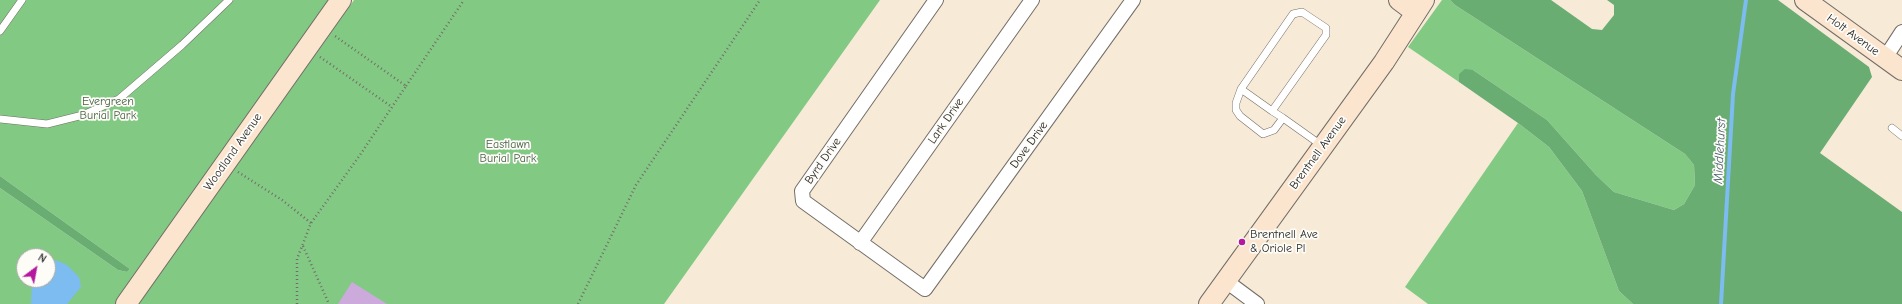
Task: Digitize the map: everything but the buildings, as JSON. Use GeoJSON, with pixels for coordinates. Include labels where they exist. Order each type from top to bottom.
{"type":"FeatureCollection","features":[{"type":"Feature","properties":{"kind":"street","name":"Woodland Avenue"},"geometry":{"type":"LineString","coordinates":[[126,304],[341,0]]}},
{"type":"Feature","properties":{"kind":"street","name":"Byrd Drive"},"geometry":{"type":"LineString","coordinates":[[924,289],[803,201],[802,191],[936,0]]}},
{"type":"Feature","properties":{"kind":"street","name":"Lark Drive"},"geometry":{"type":"LineString","coordinates":[[860,242],[1032,0]]}},
{"type":"Feature","properties":{"kind":"street","name":"Dove Drive"},"geometry":{"type":"LineString","coordinates":[[924,289],[1133,0]]}},
{"type":"Feature","properties":{"kind":"street"},"geometry":{"type":"LineString","coordinates":[[1399,0],[1419,6]]}},
{"type":"Feature","properties":{"kind":"street","name":"Holt Avenue"},"geometry":{"type":"LineString","coordinates":[[1805,0],[1902,70]]}},
{"type":"Feature","properties":{"kind":"street","name":"Brentnell Avenue"},"geometry":{"type":"LineString","coordinates":[[1209,304],[1384,62],[1419,6]]}},
{"type":"Feature","properties":{"kind":"street"},"geometry":{"type":"LineString","coordinates":[[1885,58],[1902,32]]}},
{"type":"Feature","properties":{"kind":"street"},"geometry":{"type":"LineString","coordinates":[[1226,281],[1257,304]]}},
{"type":"Feature","properties":{"kind":"lane"},"geometry":{"type":"LineString","coordinates":[[0,31],[22,0]]}},
{"type":"Feature","properties":{"kind":"lane"},"geometry":{"type":"LineString","coordinates":[[0,119],[47,124],[82,115],[119,99],[182,45],[229,0]]}},
{"type":"Feature","properties":{"kind":"lane"},"geometry":{"type":"LineString","coordinates":[[1272,111],[1326,35],[1326,28],[1302,12],[1293,14],[1241,89],[1236,104],[1236,110],[1240,116],[1263,134],[1274,130],[1283,118]]}},
{"type":"Feature","properties":{"kind":"lane"},"geometry":{"type":"LineString","coordinates":[[1241,89],[1323,147]]}},
{"type":"Feature","properties":{"kind":"lane"},"geometry":{"type":"LineString","coordinates":[[1892,128],[1902,136]]}},
{"type":"Feature","properties":{"kind":"path"},"geometry":{"type":"LineString","coordinates":[[297,304],[297,259],[311,223],[360,155],[464,0]]}},
{"type":"Feature","properties":{"kind":"path"},"geometry":{"type":"LineString","coordinates":[[578,304],[636,185],[760,0]]}},
{"type":"Feature","properties":{"kind":"path"},"geometry":{"type":"LineString","coordinates":[[322,26],[406,86]]}},
{"type":"Feature","properties":{"kind":"path"},"geometry":{"type":"LineString","coordinates":[[307,48],[392,107]]}},
{"type":"Feature","properties":{"kind":"path"},"geometry":{"type":"LineString","coordinates":[[225,163],[282,200],[311,223]]}},
{"type":"Feature","properties":{"kind":"path"},"geometry":{"type":"LineString","coordinates":[[302,246],[329,304]]}},
{"type":"Feature","properties":{"kind":"green space","name":"Evergreen Burial Park"},"geometry":{"type":"Polygon","coordinates":[[[0,0],[330,0],[118,304],[0,304],[0,188],[118,270],[127,272],[130,269],[0,176],[0,0]]]}},
{"type":"Feature","properties":{"kind":"green space","name":"Eastlawn Burial Park"},"geometry":{"type":"Polygon","coordinates":[[[354,0],[880,0],[664,304],[136,304],[354,0]]]}},
{"type":"Feature","properties":{"kind":"green space"},"geometry":{"type":"Polygon","coordinates":[[[1442,0],[1450,0],[1455,5],[1685,154],[1694,165],[1695,185],[1684,204],[1674,210],[1614,192],[1596,175],[1547,120],[1473,70],[1459,74],[1459,82],[1408,47],[1442,0]]]}},
{"type":"Feature","properties":{"kind":"green space"},"geometry":{"type":"Polygon","coordinates":[[[1450,0],[1551,0],[1592,29],[1602,30],[1614,15],[1614,5],[1607,0],[1778,0],[1869,67],[1872,77],[1820,153],[1902,212],[1902,304],[1633,304],[1619,291],[1582,191],[1549,147],[1518,123],[1459,82],[1459,74],[1465,69],[1473,70],[1547,120],[1596,175],[1614,192],[1674,210],[1684,204],[1695,185],[1694,165],[1685,154],[1455,5],[1450,0]]]}},
{"type":"Feature","properties":{"kind":"green space"},"geometry":{"type":"Polygon","coordinates":[[[1518,123],[1549,147],[1582,191],[1619,291],[1633,304],[1428,304],[1405,287],[1518,123]]]}},
{"type":"Feature","properties":{"kind":"green space"},"geometry":{"type":"Polygon","coordinates":[[[0,176],[130,269],[127,272],[118,270],[0,188],[0,176]]]}},
{"type":"Feature","properties":{"kind":"water"},"geometry":{"type":"Polygon","coordinates":[[[56,261],[67,265],[79,277],[81,287],[67,304],[31,304],[32,288],[56,288],[56,261]]]}},
{"type":"Feature","properties":{"kind":"waterway","name":"Middlehurst"},"geometry":{"type":"LineString","coordinates":[[1721,304],[1733,94],[1746,0]]}},
{"type":"Feature","properties":{"kind":"place","name":"Brentnell Ave & Oriole Pl"},"geometry":{"type":"Point","coordinates":[1242,242]}}]}
